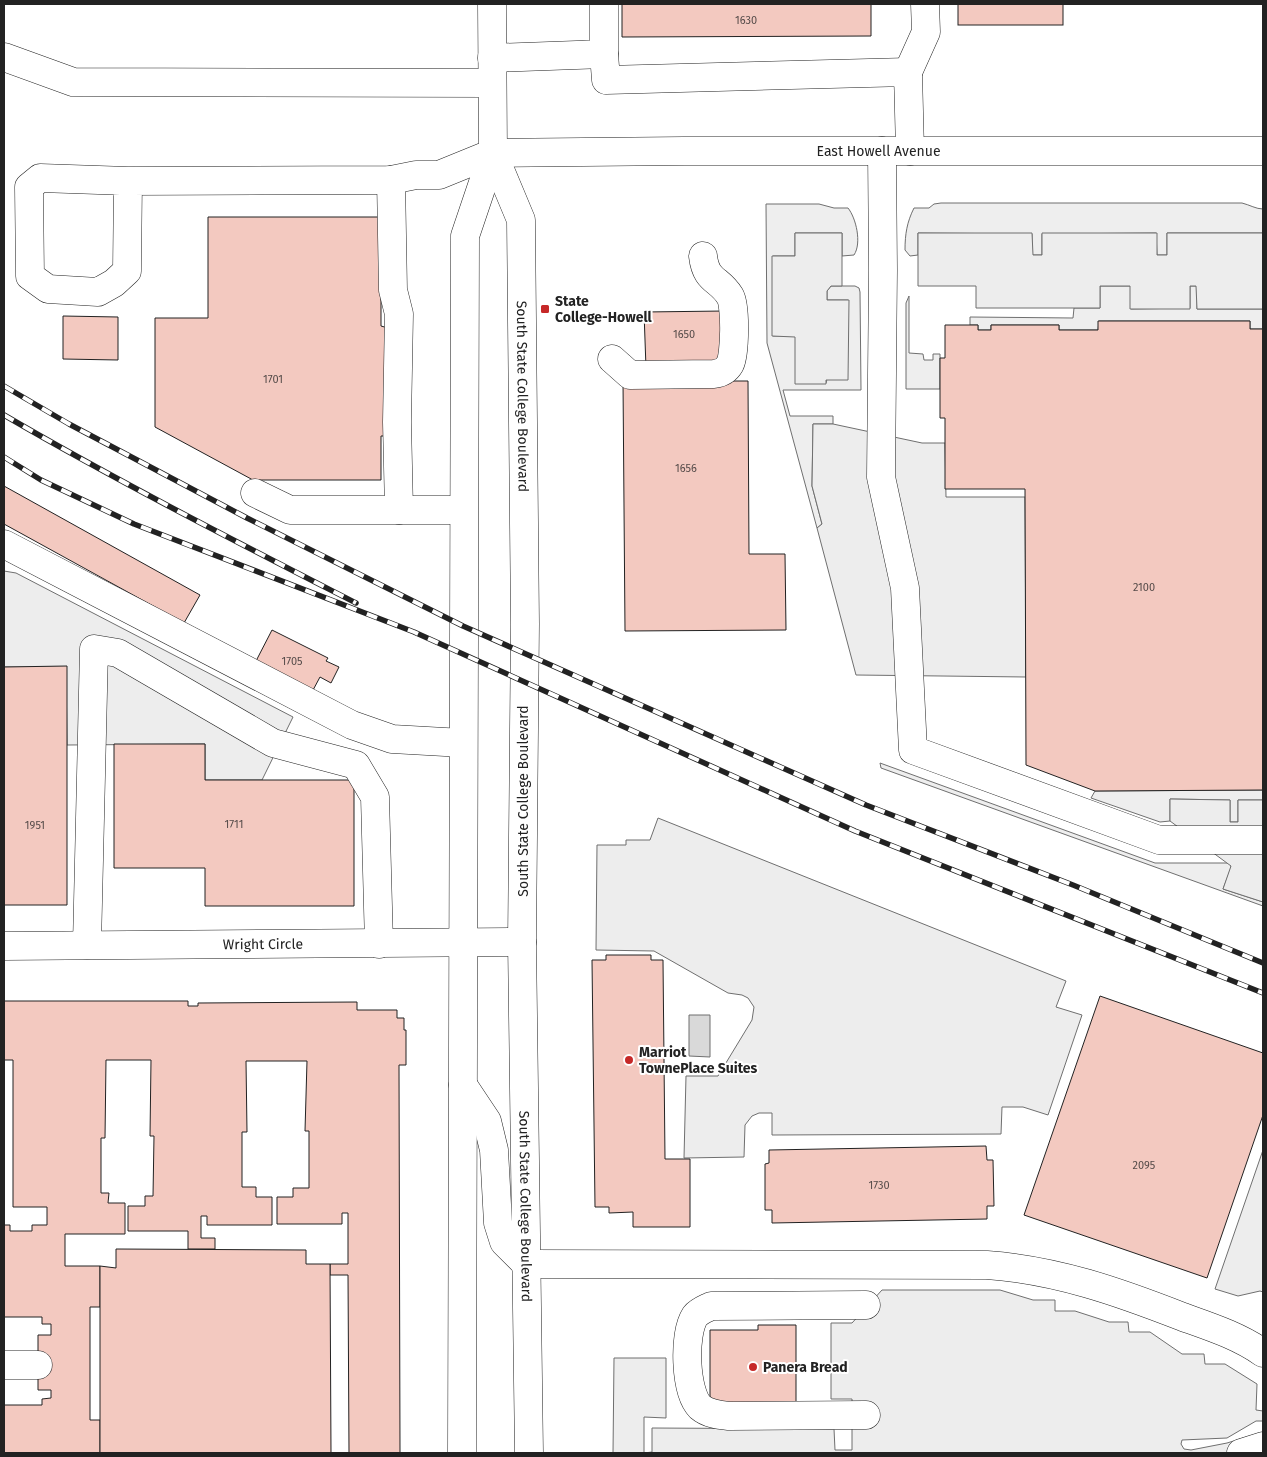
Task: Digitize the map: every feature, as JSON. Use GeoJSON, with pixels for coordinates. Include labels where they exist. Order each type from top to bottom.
{"type":"FeatureCollection","features":[{"type":"Feature","properties":{"kind":"main road","name":"South State College Boulevard"},"geometry":{"type":"LineString","coordinates":[[462,1453],[465,236],[493,153],[492,4]]}},
{"type":"Feature","properties":{"kind":"main road"},"geometry":{"type":"LineString","coordinates":[[604,4],[606,80],[908,72]]}},
{"type":"Feature","properties":{"kind":"main road"},"geometry":{"type":"LineString","coordinates":[[910,150],[908,72],[926,32],[925,4]]}},
{"type":"Feature","properties":{"kind":"main road"},"geometry":{"type":"LineString","coordinates":[[4,57],[73,82],[492,70],[604,54]]}},
{"type":"Feature","properties":{"kind":"main road","name":"East Howell Avenue"},"geometry":{"type":"LineString","coordinates":[[493,153],[684,150],[1263,150]]}},
{"type":"Feature","properties":{"kind":"main road"},"geometry":{"type":"LineString","coordinates":[[882,150],[881,477],[905,588],[914,750],[1159,840],[1263,840]]}},
{"type":"Feature","properties":{"kind":"main road","name":"South State College Boulevard"},"geometry":{"type":"LineString","coordinates":[[493,153],[521,220],[524,624],[522,942],[529,1453]]}},
{"type":"Feature","properties":{"kind":"main road"},"geometry":{"type":"LineString","coordinates":[[128,180],[127,271],[114,283],[98,292],[48,289],[30,276],[29,187],[40,178],[391,180],[416,175],[439,175],[493,153]]}},
{"type":"Feature","properties":{"kind":"main road"},"geometry":{"type":"LineString","coordinates":[[391,180],[393,290],[399,314],[398,510]]}},
{"type":"Feature","properties":{"kind":"main road"},"geometry":{"type":"LineString","coordinates":[[612,359],[630,375],[714,374],[722,373],[726,369],[731,363],[733,356],[732,301],[724,289],[708,276],[704,267],[703,256]]}},
{"type":"Feature","properties":{"kind":"main road"},"geometry":{"type":"LineString","coordinates":[[255,493],[290,510],[463,510]]}},
{"type":"Feature","properties":{"kind":"main road"},"geometry":{"type":"LineString","coordinates":[[4,544],[352,725],[392,739],[463,743]]}},
{"type":"Feature","properties":{"kind":"main road"},"geometry":{"type":"LineString","coordinates":[[87,946],[94,649],[118,653],[273,743],[356,765],[375,797],[379,944]]}},
{"type":"Feature","properties":{"kind":"main road","name":"Wright Circle"},"geometry":{"type":"LineString","coordinates":[[4,946],[522,942]]}},
{"type":"Feature","properties":{"kind":"main road"},"geometry":{"type":"LineString","coordinates":[[463,1085],[487,1121],[494,1150],[498,1223],[504,1242],[526,1264],[988,1265],[1015,1267],[1054,1274],[1130,1297],[1242,1339],[1263,1353]]}},
{"type":"Feature","properties":{"kind":"main road"},"geometry":{"type":"LineString","coordinates":[[866,1305],[711,1306],[701,1310],[696,1315],[691,1324],[688,1346],[688,1379],[691,1392],[701,1408],[708,1412],[729,1416],[866,1415]]}},
{"type":"Feature","properties":{"kind":"main road"},"geometry":{"type":"LineString","coordinates":[[4,1365],[38,1365]]}},
{"type":"Feature","properties":{"kind":"main road"},"geometry":{"type":"LineString","coordinates":[[1241,1453],[1263,1446]]}},
{"type":"Feature","properties":{"kind":"shaded area"},"geometry":{"type":"Polygon","coordinates":[[[1242,203],[1263,209],[1263,233],[1167,233],[1167,255],[1157,255],[1156,233],[1042,234],[1042,255],[1032,255],[1032,234],[918,233],[918,255],[910,256],[905,250],[905,239],[908,223],[914,208],[929,208],[934,204],[1242,203]]]}},
{"type":"Feature","properties":{"kind":"shaded area"},"geometry":{"type":"Polygon","coordinates":[[[766,204],[819,204],[834,208],[848,208],[851,212],[858,237],[858,244],[854,255],[842,256],[842,233],[795,233],[795,256],[773,256],[773,336],[795,336],[826,383],[848,300],[827,300],[827,291],[831,286],[855,286],[859,288],[860,292],[861,390],[783,390],[790,416],[833,416],[833,424],[813,424],[812,486],[822,524],[817,528],[767,343],[766,204]]]}},
{"type":"Feature","properties":{"kind":"shaded area"},"geometry":{"type":"Polygon","coordinates":[[[795,233],[842,233],[842,286],[831,286],[827,291],[827,300],[849,300],[848,380],[826,380],[826,384],[795,384],[795,337],[772,336],[772,256],[795,256],[795,233]]]}},
{"type":"Feature","properties":{"kind":"shaded area"},"geometry":{"type":"Polygon","coordinates":[[[918,233],[1032,233],[1033,255],[1042,255],[1042,233],[1157,233],[1157,255],[1167,255],[1167,233],[1263,233],[1263,309],[1197,309],[1196,286],[1190,286],[1190,309],[1130,309],[1130,286],[1100,286],[1100,308],[976,308],[976,286],[918,286],[918,233]]]}},
{"type":"Feature","properties":{"kind":"shaded area"},"geometry":{"type":"Polygon","coordinates":[[[1100,286],[1131,286],[1131,309],[1190,308],[1190,286],[1197,286],[1197,309],[1263,309],[1263,329],[1250,329],[1250,321],[1099,321],[1098,330],[1059,330],[1059,325],[991,325],[991,330],[978,330],[978,325],[970,325],[970,317],[1073,318],[1074,308],[1100,308],[1100,286]]]}},
{"type":"Feature","properties":{"kind":"shaded area"},"geometry":{"type":"Polygon","coordinates":[[[909,296],[909,353],[923,354],[924,360],[933,360],[933,354],[940,354],[940,389],[906,389],[906,303],[909,296]]]}},
{"type":"Feature","properties":{"kind":"shaded area"},"geometry":{"type":"Polygon","coordinates":[[[813,424],[833,424],[922,443],[945,443],[946,497],[1025,497],[1026,677],[856,675],[817,528],[822,524],[812,486],[813,424]]]}},
{"type":"Feature","properties":{"kind":"shaded area"},"geometry":{"type":"Polygon","coordinates":[[[4,571],[16,573],[293,717],[262,780],[205,780],[205,744],[67,745],[66,667],[4,667],[4,571]]]}},
{"type":"Feature","properties":{"kind":"shaded area"},"geometry":{"type":"Polygon","coordinates":[[[880,763],[1155,863],[1228,863],[1231,865],[1231,868],[1223,889],[1263,902],[1263,906],[881,768],[880,763]]]}},
{"type":"Feature","properties":{"kind":"shaded area"},"geometry":{"type":"Polygon","coordinates":[[[1263,790],[1263,800],[1238,800],[1238,822],[1230,822],[1230,800],[1170,799],[1170,821],[1160,822],[1091,798],[1095,791],[1263,790]]]}},
{"type":"Feature","properties":{"kind":"shaded area"},"geometry":{"type":"Polygon","coordinates":[[[1170,799],[1230,800],[1230,822],[1238,822],[1238,800],[1263,800],[1263,902],[1223,889],[1231,866],[1170,821],[1170,799]]]}},
{"type":"Feature","properties":{"kind":"shaded area"},"geometry":{"type":"Polygon","coordinates":[[[658,818],[1066,981],[1056,1007],[1082,1015],[1048,1115],[1023,1107],[1002,1107],[1001,1134],[772,1135],[772,1113],[759,1113],[752,1116],[745,1125],[744,1157],[684,1158],[686,1076],[718,1076],[752,1020],[754,1007],[748,998],[728,993],[654,951],[596,950],[597,845],[626,845],[626,840],[650,840],[658,818]]]}},
{"type":"Feature","properties":{"kind":"shaded area"},"geometry":{"type":"Polygon","coordinates":[[[689,1015],[710,1015],[710,1057],[689,1056],[689,1015]]]}},
{"type":"Feature","properties":{"kind":"shaded area"},"geometry":{"type":"Polygon","coordinates":[[[1263,1150],[1263,1292],[1238,1296],[1215,1289],[1263,1150]]]}},
{"type":"Feature","properties":{"kind":"shaded area"},"geometry":{"type":"Polygon","coordinates":[[[882,1290],[1000,1290],[1033,1300],[1055,1300],[1055,1311],[1075,1311],[1109,1322],[1128,1322],[1129,1332],[1150,1332],[1182,1354],[1204,1354],[1205,1364],[1225,1364],[1257,1384],[1256,1410],[1263,1411],[1263,1421],[1256,1421],[1227,1438],[1182,1440],[1181,1444],[1184,1449],[1191,1450],[1227,1443],[1263,1432],[1263,1453],[644,1453],[652,1452],[652,1428],[834,1429],[835,1450],[852,1450],[852,1399],[831,1399],[831,1323],[852,1323],[882,1290]]]}},
{"type":"Feature","properties":{"kind":"shaded area"},"geometry":{"type":"Polygon","coordinates":[[[614,1358],[666,1358],[666,1418],[644,1417],[644,1453],[613,1453],[614,1358]]]}},
{"type":"Feature","properties":{"kind":"building"},"geometry":{"type":"Polygon","coordinates":[[[622,4],[871,4],[871,36],[622,37],[622,4]]]}},
{"type":"Feature","properties":{"kind":"building"},"geometry":{"type":"Polygon","coordinates":[[[958,4],[1063,4],[1063,25],[958,25],[958,4]]]}},
{"type":"Feature","properties":{"kind":"building"},"geometry":{"type":"Polygon","coordinates":[[[208,217],[381,217],[381,326],[388,328],[385,436],[381,436],[381,480],[253,480],[155,427],[155,318],[208,318],[208,217]]]}},
{"type":"Feature","properties":{"kind":"building"},"geometry":{"type":"Polygon","coordinates":[[[724,311],[724,356],[713,368],[646,368],[644,312],[724,311]]]}},
{"type":"Feature","properties":{"kind":"building"},"geometry":{"type":"Polygon","coordinates":[[[63,316],[118,317],[118,360],[63,359],[63,316]]]}},
{"type":"Feature","properties":{"kind":"building"},"geometry":{"type":"Polygon","coordinates":[[[1098,321],[1250,321],[1250,329],[1263,329],[1263,790],[1095,791],[1026,765],[1025,489],[945,489],[945,418],[940,418],[940,358],[945,358],[945,325],[978,325],[978,330],[991,330],[991,325],[1059,325],[1059,330],[1098,330],[1098,321]]]}},
{"type":"Feature","properties":{"kind":"building"},"geometry":{"type":"Polygon","coordinates":[[[623,381],[748,381],[749,554],[785,554],[786,630],[625,631],[623,381]]]}},
{"type":"Feature","properties":{"kind":"building"},"geometry":{"type":"Polygon","coordinates":[[[4,486],[200,595],[184,623],[4,524],[4,486]]]}},
{"type":"Feature","properties":{"kind":"building"},"geometry":{"type":"Polygon","coordinates":[[[272,630],[328,658],[326,661],[339,667],[331,683],[320,677],[312,692],[256,661],[272,630]]]}},
{"type":"Feature","properties":{"kind":"building"},"geometry":{"type":"Polygon","coordinates":[[[67,666],[67,905],[4,905],[4,667],[67,666]]]}},
{"type":"Feature","properties":{"kind":"building"},"geometry":{"type":"Polygon","coordinates":[[[114,744],[205,744],[205,780],[354,780],[354,906],[205,906],[205,868],[114,868],[114,744]]]}},
{"type":"Feature","properties":{"kind":"building","name":"Marriot TownePlace Suites"},"geometry":{"type":"Polygon","coordinates":[[[606,955],[651,955],[651,960],[663,960],[665,1159],[690,1159],[690,1227],[633,1227],[633,1212],[609,1213],[609,1207],[595,1207],[592,960],[606,960],[606,955]]]}},
{"type":"Feature","properties":{"kind":"building"},"geometry":{"type":"Polygon","coordinates":[[[1100,996],[1263,1053],[1263,1115],[1207,1278],[1024,1215],[1100,996]]]}},
{"type":"Feature","properties":{"kind":"building"},"geometry":{"type":"Polygon","coordinates":[[[4,1001],[188,1001],[188,1006],[198,1006],[198,1003],[357,1002],[357,1010],[397,1010],[397,1018],[404,1018],[404,1030],[406,1030],[406,1065],[399,1065],[400,1453],[349,1453],[348,1275],[330,1275],[330,1264],[348,1264],[348,1213],[342,1213],[342,1224],[277,1224],[277,1197],[293,1197],[293,1188],[309,1188],[309,1131],[305,1131],[307,1061],[246,1061],[247,1132],[242,1132],[242,1187],[256,1187],[256,1197],[272,1197],[272,1225],[207,1225],[207,1216],[201,1216],[201,1238],[215,1238],[215,1249],[188,1249],[188,1231],[128,1231],[128,1206],[145,1206],[145,1196],[153,1196],[154,1136],[150,1136],[151,1060],[106,1060],[105,1138],[101,1138],[101,1193],[109,1193],[108,1203],[125,1203],[125,1234],[65,1234],[65,1266],[100,1266],[100,1307],[90,1307],[90,1420],[100,1420],[100,1453],[4,1453],[4,1405],[42,1405],[42,1399],[51,1398],[51,1390],[38,1390],[38,1335],[51,1335],[51,1324],[42,1324],[42,1317],[4,1317],[4,1225],[10,1225],[10,1231],[32,1231],[32,1225],[47,1225],[47,1207],[13,1207],[13,1060],[4,1060],[4,1001]]]}},
{"type":"Feature","properties":{"kind":"building"},"geometry":{"type":"Polygon","coordinates":[[[986,1146],[987,1160],[993,1160],[994,1206],[987,1206],[987,1219],[772,1223],[772,1210],[765,1210],[765,1164],[769,1163],[769,1150],[986,1146]]]}},
{"type":"Feature","properties":{"kind":"building"},"geometry":{"type":"Polygon","coordinates":[[[116,1249],[306,1250],[306,1264],[330,1264],[331,1453],[100,1453],[100,1266],[116,1268],[116,1249]]]}},
{"type":"Feature","properties":{"kind":"building","name":"Panera Bread"},"geometry":{"type":"Polygon","coordinates":[[[758,1325],[796,1325],[796,1404],[710,1404],[710,1330],[758,1330],[758,1325]]]}},
{"type":"Feature","properties":{"kind":"railway"},"geometry":{"type":"LineString","coordinates":[[4,386],[69,424],[247,518],[463,626],[866,805],[1073,885],[1263,963]]}},
{"type":"Feature","properties":{"kind":"railway"},"geometry":{"type":"LineString","coordinates":[[4,415],[135,488],[356,603]]}},
{"type":"Feature","properties":{"kind":"railway"},"geometry":{"type":"LineString","coordinates":[[4,457],[41,480],[134,524],[414,632],[855,831],[1263,993]]}},
{"type":"Feature","properties":{"kind":"place","name":"State College-Howell"},"geometry":{"type":"Point","coordinates":[545,309]}},
{"type":"Feature","properties":{"kind":"place","name":"Marriot TownePlace Suites"},"geometry":{"type":"Point","coordinates":[629,1060]}},
{"type":"Feature","properties":{"kind":"place","name":"Panera Bread"},"geometry":{"type":"Point","coordinates":[753,1367]}}]}
